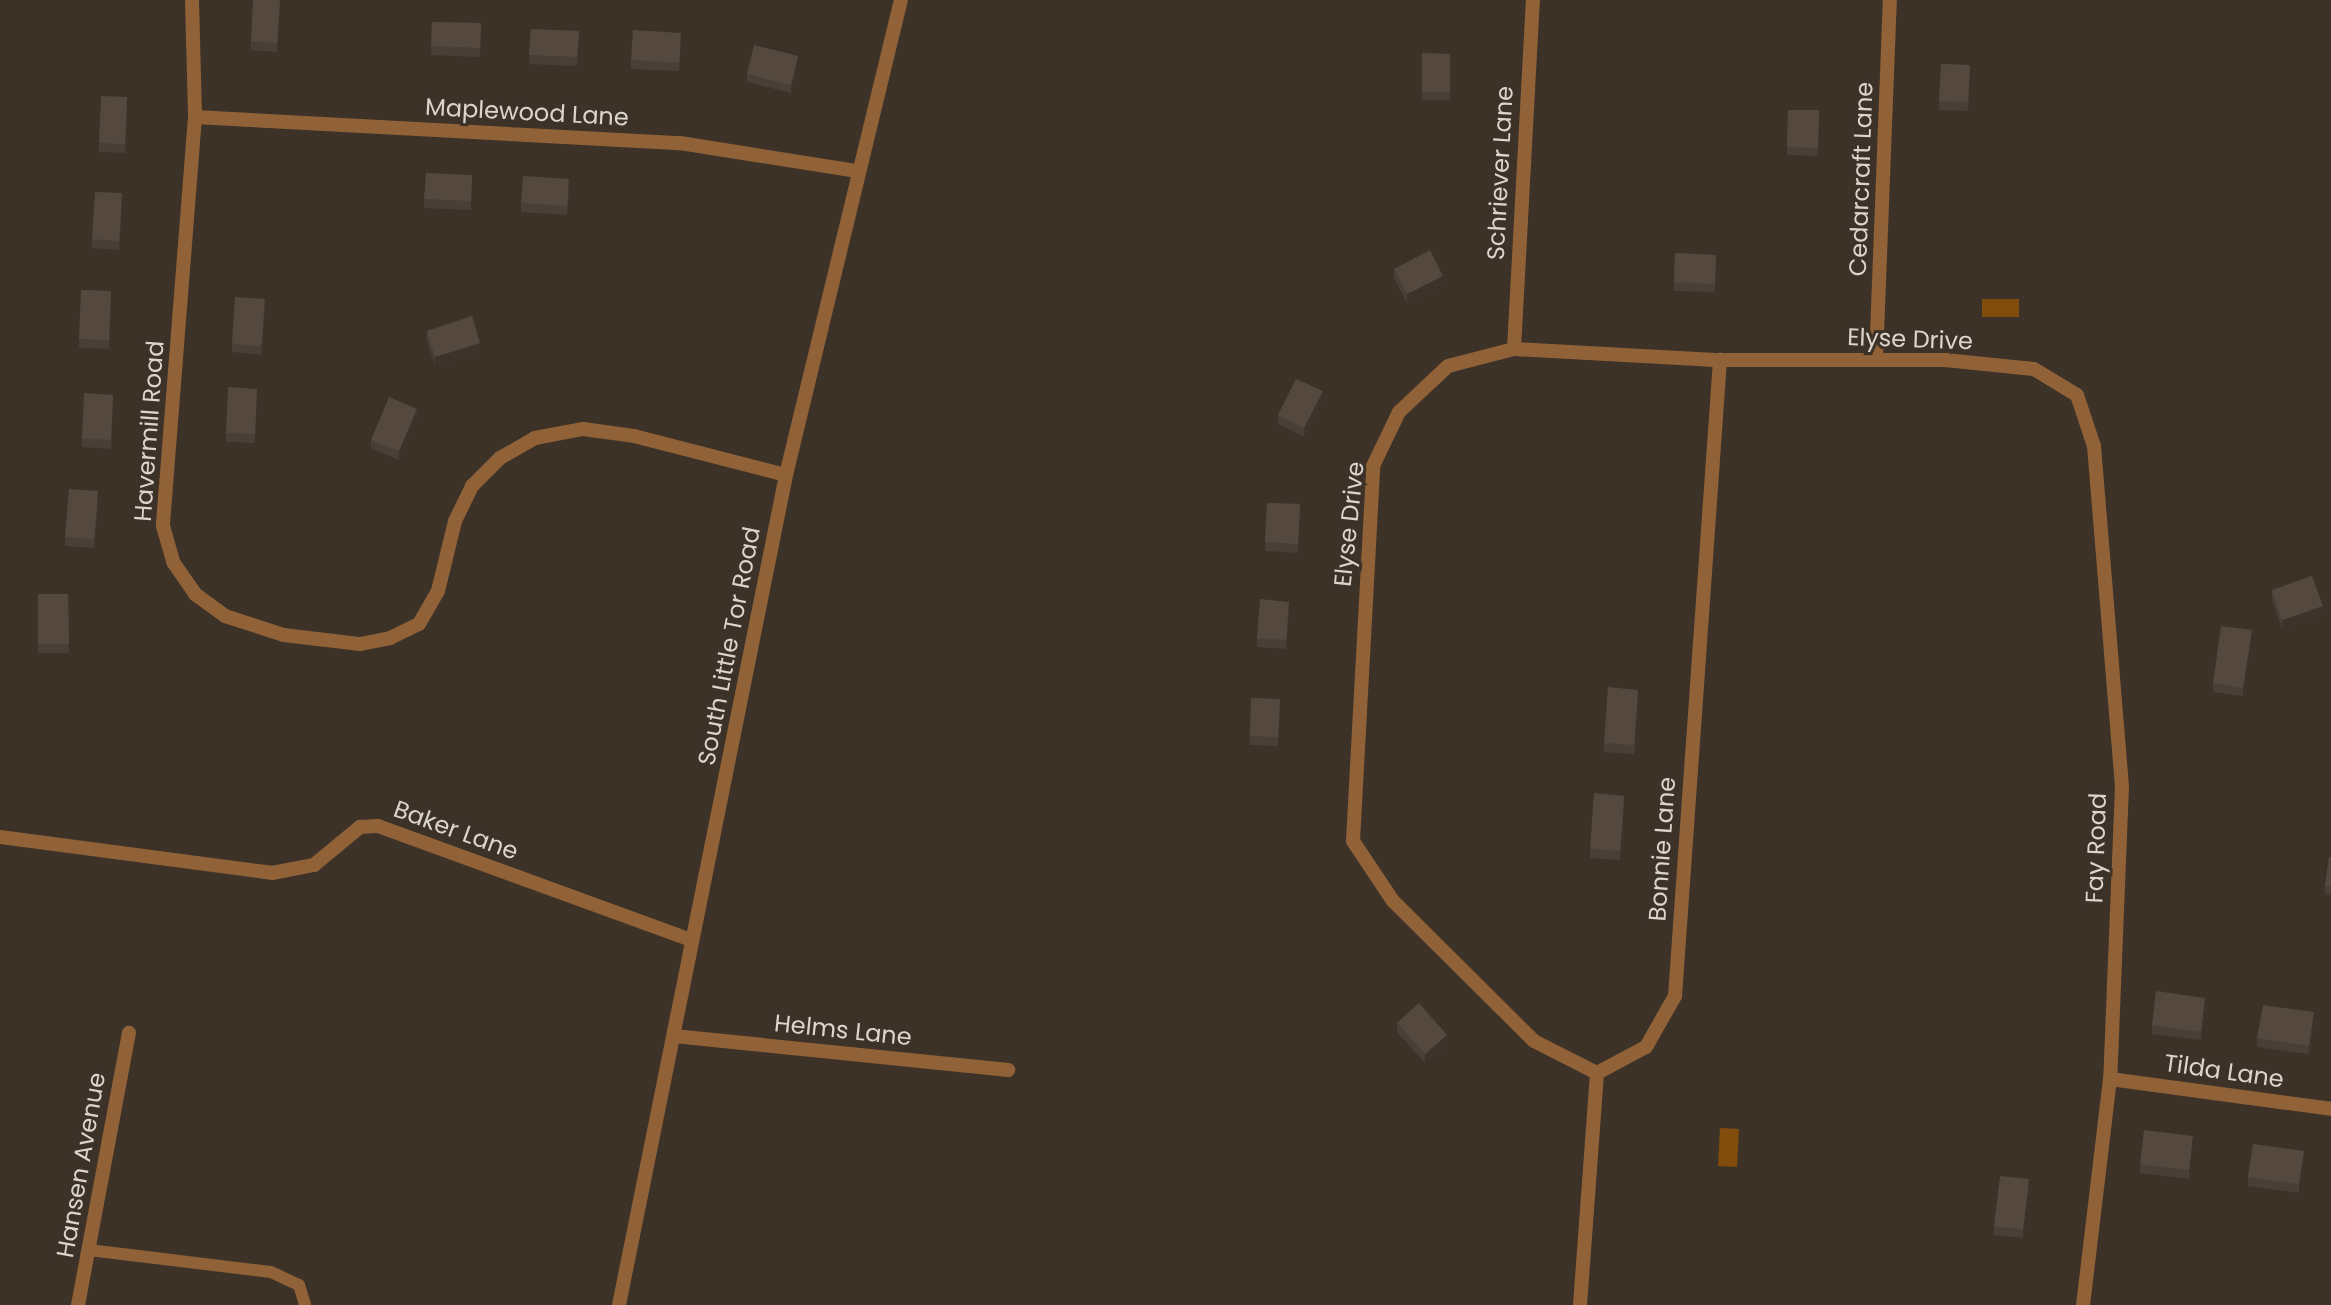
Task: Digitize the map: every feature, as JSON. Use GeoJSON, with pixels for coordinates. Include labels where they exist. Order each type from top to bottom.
{"type":"FeatureCollection","features":[{"type":"Feature","properties":{"kind":"street","name":"Havermill Road"},"geometry":{"type":"LineString","coordinates":[[192,0],[195,117],[163,526],[173,562],[195,594],[225,616],[284,635],[360,643],[419,624],[438,591],[455,521],[472,486],[499,458],[535,438],[583,429],[635,436],[786,475]]}},
{"type":"Feature","properties":{"kind":"street","name":"South Little Tor Road"},"geometry":{"type":"LineString","coordinates":[[619,1305],[786,475],[856,171],[901,0]]}},
{"type":"Feature","properties":{"kind":"street","name":"Schriever Lane"},"geometry":{"type":"LineString","coordinates":[[1514,349],[1533,0]]}},
{"type":"Feature","properties":{"kind":"street","name":"Cedarcraft Lane"},"geometry":{"type":"LineString","coordinates":[[1876,360],[1890,0]]}},
{"type":"Feature","properties":{"kind":"street","name":"Maplewood Lane"},"geometry":{"type":"LineString","coordinates":[[195,117],[680,143],[856,171]]}},
{"type":"Feature","properties":{"kind":"street","name":"Elyse Drive"},"geometry":{"type":"LineString","coordinates":[[1597,1073],[1534,1041],[1393,901],[1353,841],[1373,466],[1399,412],[1448,366],[1514,349],[1720,360],[1876,360],[2034,369],[2077,394]]}},
{"type":"Feature","properties":{"kind":"street","name":"Bonnie Lane"},"geometry":{"type":"LineString","coordinates":[[1597,1073],[1646,1047],[1675,996],[1720,360]]}},
{"type":"Feature","properties":{"kind":"street","name":"Fay Road"},"geometry":{"type":"LineString","coordinates":[[2077,394],[2094,446],[2122,786],[2110,1079],[2083,1305]]}},
{"type":"Feature","properties":{"kind":"street","name":"Baker Lane"},"geometry":{"type":"LineString","coordinates":[[0,837],[272,873],[314,865],[360,827],[378,826],[692,940]]}},
{"type":"Feature","properties":{"kind":"street","name":"Hansen Avenue"},"geometry":{"type":"LineString","coordinates":[[78,1305],[129,1033]]}},
{"type":"Feature","properties":{"kind":"street","name":"Helms Lane"},"geometry":{"type":"LineString","coordinates":[[674,1036],[1008,1070]]}},
{"type":"Feature","properties":{"kind":"street"},"geometry":{"type":"LineString","coordinates":[[1580,1305],[1597,1073]]}},
{"type":"Feature","properties":{"kind":"street","name":"Tilda Lane"},"geometry":{"type":"LineString","coordinates":[[2110,1079],[2331,1109]]}},
{"type":"Feature","properties":{"kind":"lane"},"geometry":{"type":"LineString","coordinates":[[89,1250],[271,1272],[299,1285],[305,1305]]}},
{"type":"Feature","properties":{"kind":"shaded area"},"geometry":{"type":"Polygon","coordinates":[[[1982,299],[2019,299],[2019,317],[1982,317],[1982,299]]]}},
{"type":"Feature","properties":{"kind":"shaded area"},"geometry":{"type":"Polygon","coordinates":[[[1720,1128],[1739,1129],[1737,1167],[1718,1166],[1720,1128]]]}},
{"type":"Feature","properties":{"kind":"building"},"geometry":{"type":"Polygon","coordinates":[[[253,0],[280,0],[277,43],[251,41],[253,0]]]}},
{"type":"Feature","properties":{"kind":"building"},"geometry":{"type":"Polygon","coordinates":[[[432,22],[481,23],[480,48],[431,46],[432,22]]]}},
{"type":"Feature","properties":{"kind":"building"},"geometry":{"type":"Polygon","coordinates":[[[531,29],[579,31],[577,57],[529,55],[531,29]]]}},
{"type":"Feature","properties":{"kind":"building"},"geometry":{"type":"Polygon","coordinates":[[[633,30],[681,33],[679,63],[631,60],[633,30]]]}},
{"type":"Feature","properties":{"kind":"building"},"geometry":{"type":"Polygon","coordinates":[[[754,45],[798,56],[791,85],[747,74],[754,45]]]}},
{"type":"Feature","properties":{"kind":"building"},"geometry":{"type":"Polygon","coordinates":[[[1422,53],[1450,54],[1450,92],[1422,92],[1422,53]]]}},
{"type":"Feature","properties":{"kind":"building"},"geometry":{"type":"Polygon","coordinates":[[[1941,64],[1970,65],[1968,102],[1939,101],[1941,64]]]}},
{"type":"Feature","properties":{"kind":"building"},"geometry":{"type":"Polygon","coordinates":[[[101,96],[127,97],[125,144],[99,143],[101,96]]]}},
{"type":"Feature","properties":{"kind":"building"},"geometry":{"type":"Polygon","coordinates":[[[1788,110],[1819,110],[1818,148],[1787,147],[1788,110]]]}},
{"type":"Feature","properties":{"kind":"building"},"geometry":{"type":"Polygon","coordinates":[[[426,173],[472,175],[471,201],[424,199],[426,173]]]}},
{"type":"Feature","properties":{"kind":"building"},"geometry":{"type":"Polygon","coordinates":[[[523,176],[569,179],[567,206],[521,203],[523,176]]]}},
{"type":"Feature","properties":{"kind":"building"},"geometry":{"type":"Polygon","coordinates":[[[95,192],[122,193],[119,241],[92,239],[95,192]]]}},
{"type":"Feature","properties":{"kind":"building"},"geometry":{"type":"Polygon","coordinates":[[[1430,250],[1443,276],[1407,294],[1394,269],[1430,250]]]}},
{"type":"Feature","properties":{"kind":"building"},"geometry":{"type":"Polygon","coordinates":[[[1675,253],[1716,255],[1715,284],[1674,282],[1675,253]]]}},
{"type":"Feature","properties":{"kind":"building"},"geometry":{"type":"Polygon","coordinates":[[[81,290],[111,291],[109,340],[79,339],[81,290]]]}},
{"type":"Feature","properties":{"kind":"building"},"geometry":{"type":"Polygon","coordinates":[[[235,297],[265,299],[261,346],[232,344],[235,297]]]}},
{"type":"Feature","properties":{"kind":"building"},"geometry":{"type":"Polygon","coordinates":[[[472,316],[480,343],[435,357],[427,331],[472,316]]]}},
{"type":"Feature","properties":{"kind":"building"},"geometry":{"type":"Polygon","coordinates":[[[1296,379],[1323,391],[1304,428],[1278,415],[1296,379]]]}},
{"type":"Feature","properties":{"kind":"building"},"geometry":{"type":"Polygon","coordinates":[[[228,387],[257,389],[255,434],[226,433],[228,387]]]}},
{"type":"Feature","properties":{"kind":"building"},"geometry":{"type":"Polygon","coordinates":[[[84,393],[113,395],[111,440],[82,438],[84,393]]]}},
{"type":"Feature","properties":{"kind":"building"},"geometry":{"type":"Polygon","coordinates":[[[389,397],[417,409],[399,451],[371,440],[389,397]]]}},
{"type":"Feature","properties":{"kind":"building"},"geometry":{"type":"Polygon","coordinates":[[[69,489],[98,491],[94,539],[65,537],[69,489]]]}},
{"type":"Feature","properties":{"kind":"building"},"geometry":{"type":"Polygon","coordinates":[[[1267,503],[1300,504],[1298,544],[1265,542],[1267,503]]]}},
{"type":"Feature","properties":{"kind":"building"},"geometry":{"type":"Polygon","coordinates":[[[2312,576],[2323,606],[2282,620],[2272,590],[2312,576]]]}},
{"type":"Feature","properties":{"kind":"building"},"geometry":{"type":"Polygon","coordinates":[[[38,594],[68,594],[69,644],[38,644],[38,594]]]}},
{"type":"Feature","properties":{"kind":"building"},"geometry":{"type":"Polygon","coordinates":[[[1260,599],[1289,602],[1286,640],[1257,638],[1260,599]]]}},
{"type":"Feature","properties":{"kind":"building"},"geometry":{"type":"Polygon","coordinates":[[[2221,626],[2252,630],[2243,688],[2213,683],[2221,626]]]}},
{"type":"Feature","properties":{"kind":"building"},"geometry":{"type":"Polygon","coordinates":[[[1608,687],[1638,690],[1634,745],[1604,743],[1608,687]]]}},
{"type":"Feature","properties":{"kind":"building"},"geometry":{"type":"Polygon","coordinates":[[[1251,698],[1280,699],[1278,737],[1250,736],[1251,698]]]}},
{"type":"Feature","properties":{"kind":"building"},"geometry":{"type":"Polygon","coordinates":[[[1594,793],[1624,796],[1620,851],[1590,849],[1594,793]]]}},
{"type":"Feature","properties":{"kind":"building"},"geometry":{"type":"Polygon","coordinates":[[[2331,857],[2331,887],[2325,886],[2331,857]]]}},
{"type":"Feature","properties":{"kind":"building"},"geometry":{"type":"Polygon","coordinates":[[[2156,991],[2205,998],[2201,1032],[2152,1025],[2156,991]]]}},
{"type":"Feature","properties":{"kind":"building"},"geometry":{"type":"Polygon","coordinates":[[[1419,1003],[1447,1035],[1425,1054],[1397,1023],[1419,1003]]]}},
{"type":"Feature","properties":{"kind":"building"},"geometry":{"type":"Polygon","coordinates":[[[2263,1005],[2314,1012],[2309,1046],[2257,1038],[2263,1005]]]}},
{"type":"Feature","properties":{"kind":"building"},"geometry":{"type":"Polygon","coordinates":[[[2144,1130],[2193,1136],[2189,1170],[2140,1164],[2144,1130]]]}},
{"type":"Feature","properties":{"kind":"building"},"geometry":{"type":"Polygon","coordinates":[[[2253,1144],[2304,1151],[2299,1184],[2248,1177],[2253,1144]]]}},
{"type":"Feature","properties":{"kind":"building"},"geometry":{"type":"Polygon","coordinates":[[[2000,1176],[2029,1179],[2023,1230],[1994,1226],[2000,1176]]]}}]}
